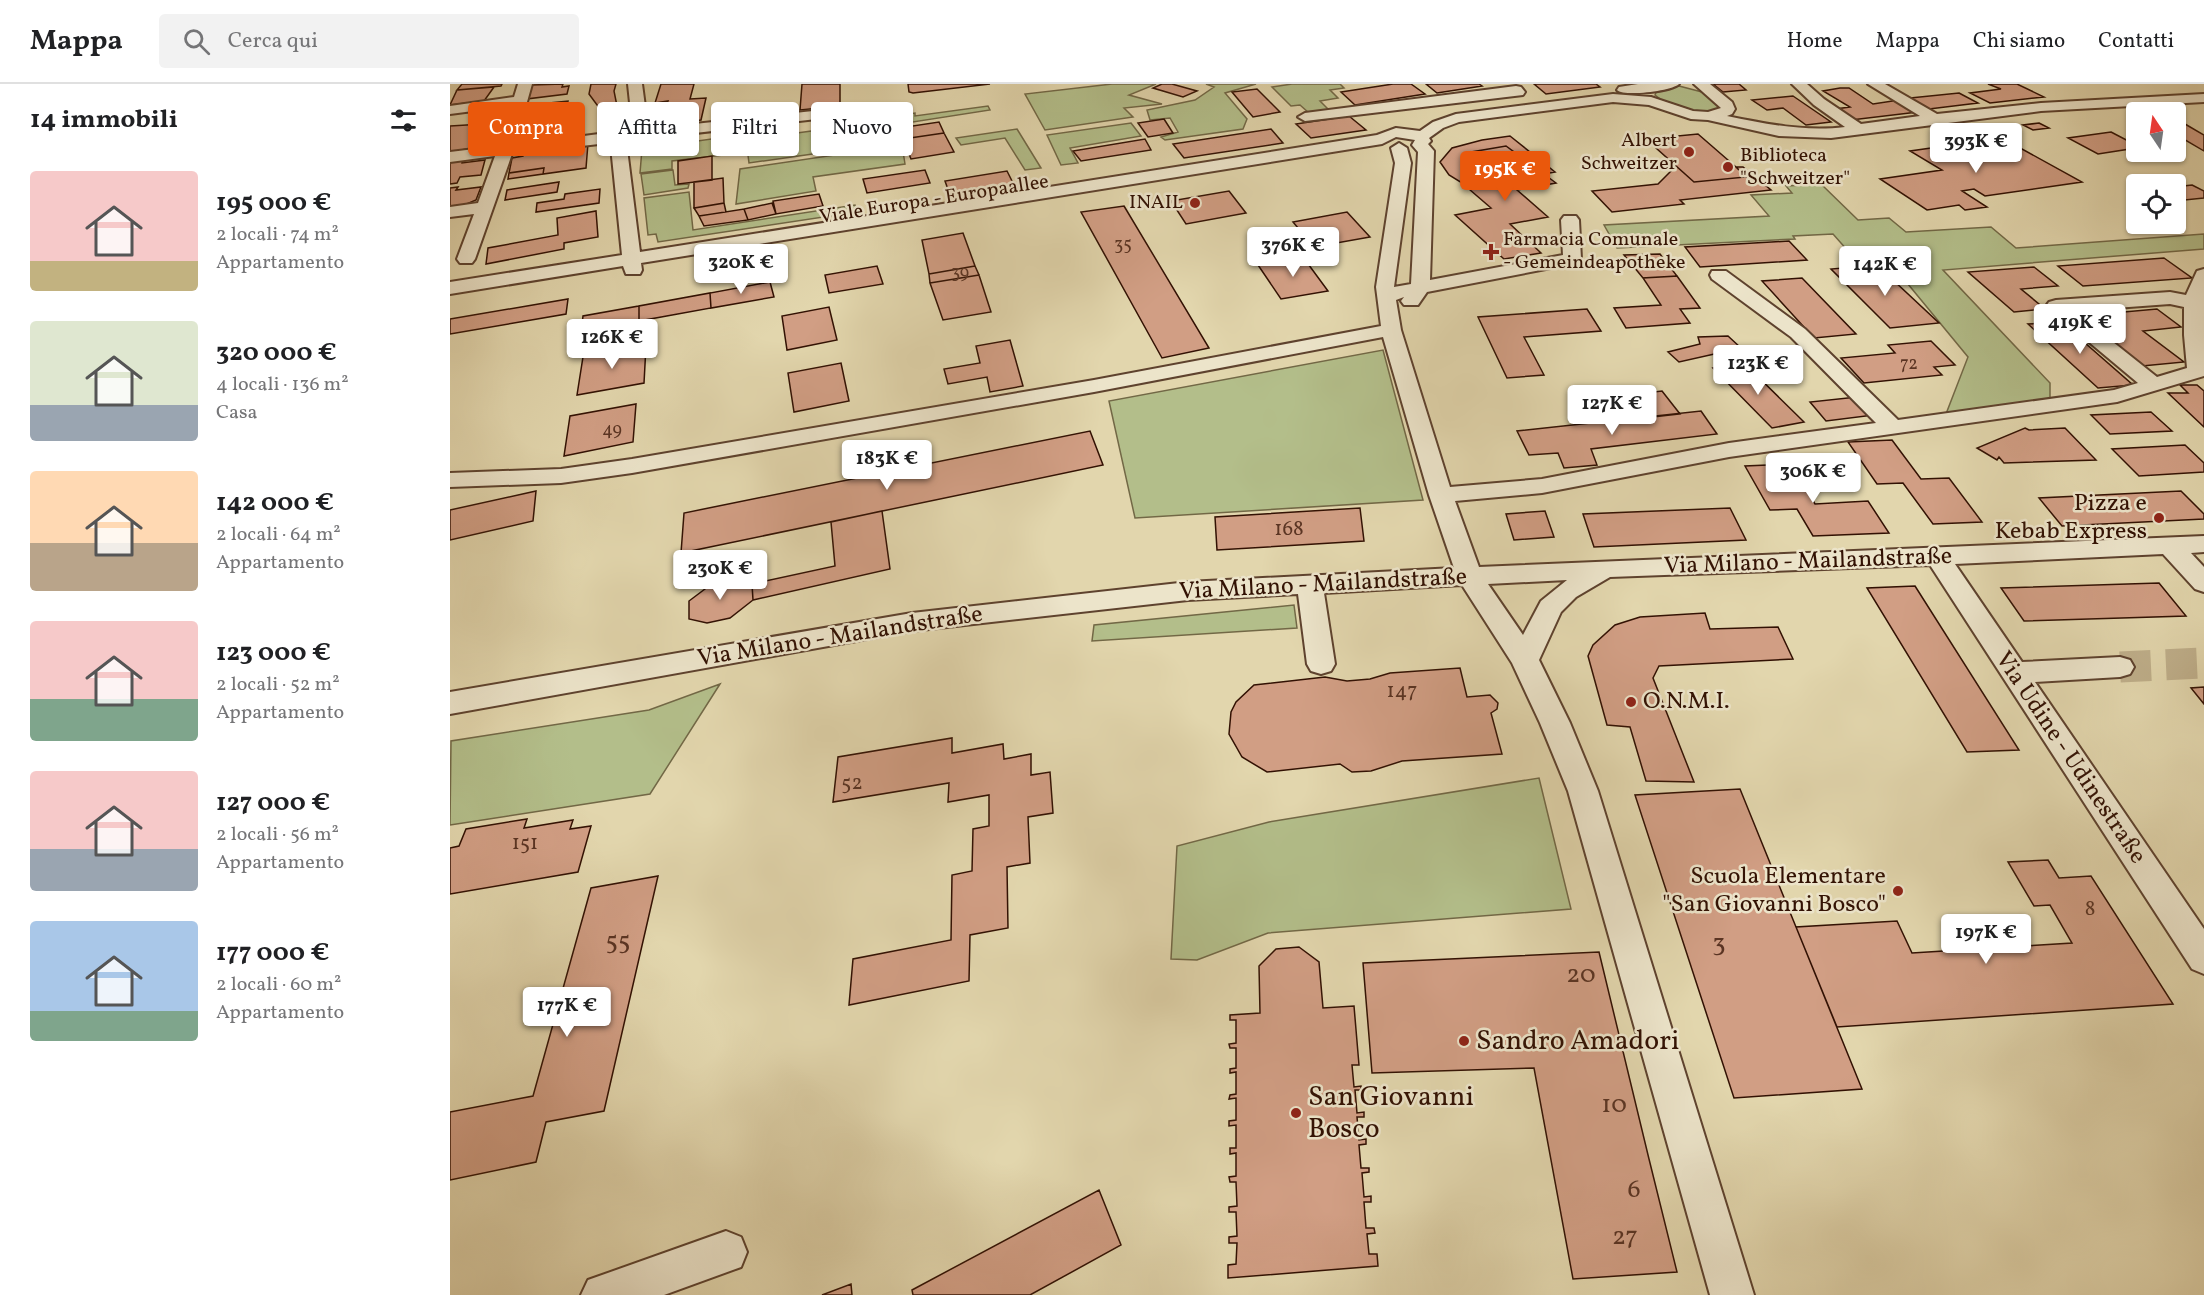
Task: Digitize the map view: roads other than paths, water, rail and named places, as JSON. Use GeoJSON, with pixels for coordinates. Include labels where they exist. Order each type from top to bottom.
{"type":"FeatureCollection","features":[{"type":"Feature","properties":{"kind":"street"},"geometry":{"type":"LineString","coordinates":[[450,110],[518,101],[525,84]]}},
{"type":"Feature","properties":{"kind":"street"},"geometry":{"type":"LineString","coordinates":[[635,84],[637,102]]}},
{"type":"Feature","properties":{"kind":"street"},"geometry":{"type":"LineString","coordinates":[[1650,94],[1674,84],[1704,88],[1727,105],[1728,109],[1765,123],[1788,128],[1858,129]]}},
{"type":"Feature","properties":{"kind":"street"},"geometry":{"type":"LineString","coordinates":[[1799,84],[1819,102],[1858,129]]}},
{"type":"Feature","properties":{"kind":"street"},"geometry":{"type":"LineString","coordinates":[[1875,84],[1935,119]]}},
{"type":"Feature","properties":{"kind":"street"},"geometry":{"type":"LineString","coordinates":[[1305,117],[1516,90],[1537,108]]}},
{"type":"Feature","properties":{"kind":"street"},"geometry":{"type":"LineString","coordinates":[[1650,94],[1691,115],[1800,133],[1831,134],[1935,119],[2079,103],[2204,98]]}},
{"type":"Feature","properties":{"kind":"street","name":"Viale Europa - Europaallee"},"geometry":{"type":"LineString","coordinates":[[450,288],[632,264],[1403,141],[1456,118],[1650,94]]}},
{"type":"Feature","properties":{"kind":"street"},"geometry":{"type":"LineString","coordinates":[[1708,116],[1723,114],[1728,109]]}},
{"type":"Feature","properties":{"kind":"street"},"geometry":{"type":"LineString","coordinates":[[2186,113],[2204,112]]}},
{"type":"Feature","properties":{"kind":"street"},"geometry":{"type":"LineString","coordinates":[[699,128],[811,115]]}},
{"type":"Feature","properties":{"kind":"street"},"geometry":{"type":"LineString","coordinates":[[450,480],[561,476],[632,466],[1094,386],[1391,330],[1420,284],[1426,151],[1403,141],[1403,164],[1385,287],[1391,330],[1441,495],[1470,578],[1525,660],[1555,723],[1583,791],[1732,1295]]}},
{"type":"Feature","properties":{"kind":"street"},"geometry":{"type":"LineString","coordinates":[[450,157],[468,155]]}},
{"type":"Feature","properties":{"kind":"street"},"geometry":{"type":"LineString","coordinates":[[466,259],[503,156]]}},
{"type":"Feature","properties":{"kind":"street"},"geometry":{"type":"LineString","coordinates":[[620,156],[632,264]]}},
{"type":"Feature","properties":{"kind":"street"},"geometry":{"type":"LineString","coordinates":[[450,212],[484,207]]}},
{"type":"Feature","properties":{"kind":"street"},"geometry":{"type":"LineString","coordinates":[[1387,297],[1420,284],[1572,259],[1570,220]]}},
{"type":"Feature","properties":{"kind":"street","name":"Viale Europa - Europaallee"},"geometry":{"type":"LineString","coordinates":[[450,299],[632,264]]}},
{"type":"Feature","properties":{"kind":"street"},"geometry":{"type":"LineString","coordinates":[[1388,270],[1406,280],[1420,284]]}},
{"type":"Feature","properties":{"kind":"street"},"geometry":{"type":"LineString","coordinates":[[1719,275],[1798,333],[1892,426]]}},
{"type":"Feature","properties":{"kind":"street"},"geometry":{"type":"LineString","coordinates":[[1441,495],[1542,486],[1729,450],[1892,426],[2055,406],[2117,396],[2201,373],[2192,322],[2204,275]]}},
{"type":"Feature","properties":{"kind":"street"},"geometry":{"type":"LineString","coordinates":[[2154,385],[2056,306],[2170,298],[2196,303]]}},
{"type":"Feature","properties":{"kind":"street","name":"Via Milano - Mailandstraße"},"geometry":{"type":"LineString","coordinates":[[450,703],[912,622],[1188,591],[1470,578],[1607,569],[1937,557],[2204,544]]}},
{"type":"Feature","properties":{"kind":"street"},"geometry":{"type":"LineString","coordinates":[[2170,546],[2204,583]]}},
{"type":"Feature","properties":{"kind":"street","name":"Via Udine - Udinestraße"},"geometry":{"type":"LineString","coordinates":[[1937,557],[2204,958]]}},
{"type":"Feature","properties":{"kind":"street"},"geometry":{"type":"LineString","coordinates":[[1525,660],[1551,607],[1567,591],[1607,569]]}},
{"type":"Feature","properties":{"kind":"street"},"geometry":{"type":"LineString","coordinates":[[1310,585],[1322,664]]}},
{"type":"Feature","properties":{"kind":"street"},"geometry":{"type":"LineString","coordinates":[[2014,673],[2120,668]]}},
{"type":"Feature","properties":{"kind":"street"},"geometry":{"type":"LineString","coordinates":[[603,1295],[647,1287],[726,1252]]}},
{"type":"Feature","properties":{"kind":"tunnel"},"geometry":{"type":"LineString","coordinates":[[2120,667],[2204,663]]}},
{"type":"Feature","properties":{"kind":"place","name":"Albert Schweitzer"},"geometry":{"type":"Point","coordinates":[1689,152]}},
{"type":"Feature","properties":{"kind":"place","name":"Biblioteca \"Schweitzer\""},"geometry":{"type":"Point","coordinates":[1728,167]}},
{"type":"Feature","properties":{"kind":"place","name":"INAIL"},"geometry":{"type":"Point","coordinates":[1195,203]}},
{"type":"Feature","properties":{"kind":"place","name":"Farmacia Comunale - Gemeindeapotheke"},"geometry":{"type":"Point","coordinates":[1491,252]}},
{"type":"Feature","properties":{"kind":"place","name":"Pizza e Kebab Express"},"geometry":{"type":"Point","coordinates":[2159,518]}},
{"type":"Feature","properties":{"kind":"place","name":"O.N.M.I."},"geometry":{"type":"Point","coordinates":[1631,702]}},
{"type":"Feature","properties":{"kind":"place","name":"Scuola Elementare \"San Giovanni Bosco\""},"geometry":{"type":"Point","coordinates":[1898,891]}},
{"type":"Feature","properties":{"kind":"place","name":"Sandro Amadori"},"geometry":{"type":"Point","coordinates":[1464,1041]}},
{"type":"Feature","properties":{"kind":"place","name":"San Giovanni Bosco"},"geometry":{"type":"Point","coordinates":[1296,1113]}}]}
